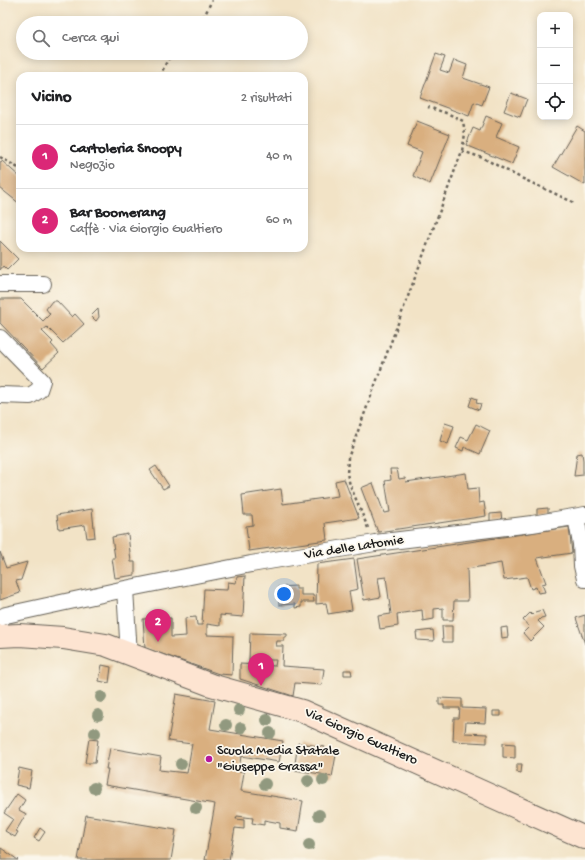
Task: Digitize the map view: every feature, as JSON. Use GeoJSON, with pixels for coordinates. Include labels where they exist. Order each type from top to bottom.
{"type":"FeatureCollection","features":[{"type":"Feature","properties":{"kind":"street"},"geometry":{"type":"LineString","coordinates":[[0,284],[43,284]]}},
{"type":"Feature","properties":{"kind":"street"},"geometry":{"type":"LineString","coordinates":[[0,338],[42,381],[39,390],[30,396],[0,395]]}},
{"type":"Feature","properties":{"kind":"street","name":"Via delle Latomie"},"geometry":{"type":"LineString","coordinates":[[0,618],[6,615],[125,589],[251,564],[374,543],[532,524],[580,516]]}},
{"type":"Feature","properties":{"kind":"street"},"geometry":{"type":"LineString","coordinates":[[580,516],[582,566],[585,579]]}},
{"type":"Feature","properties":{"kind":"street"},"geometry":{"type":"LineString","coordinates":[[125,589],[129,655]]}},
{"type":"Feature","properties":{"kind":"street","name":"Via Giorgio Gualtiero"},"geometry":{"type":"LineString","coordinates":[[0,636],[19,635],[62,638],[106,645],[211,685],[302,711],[585,838]]}},
{"type":"Feature","properties":{"kind":"path"},"geometry":{"type":"LineString","coordinates":[[204,16],[212,0]]}},
{"type":"Feature","properties":{"kind":"path"},"geometry":{"type":"LineString","coordinates":[[162,72],[168,60]]}},
{"type":"Feature","properties":{"kind":"path"},"geometry":{"type":"LineString","coordinates":[[374,543],[348,479],[348,458],[462,151],[465,134],[462,121],[449,114],[428,108]]}},
{"type":"Feature","properties":{"kind":"path"},"geometry":{"type":"LineString","coordinates":[[462,151],[483,158],[519,177],[575,203]]}},
{"type":"Feature","properties":{"kind":"path"},"geometry":{"type":"LineString","coordinates":[[0,157],[16,167]]}},
{"type":"Feature","properties":{"kind":"building"},"geometry":{"type":"Polygon","coordinates":[[[436,54],[445,57],[440,70],[449,73],[454,60],[467,65],[463,78],[489,87],[482,105],[474,102],[469,116],[420,98],[436,54]]]}},
{"type":"Feature","properties":{"kind":"building"},"geometry":{"type":"Polygon","coordinates":[[[511,93],[527,99],[520,117],[504,111],[511,93]]]}},
{"type":"Feature","properties":{"kind":"building"},"geometry":{"type":"Polygon","coordinates":[[[486,116],[502,123],[496,137],[519,147],[512,164],[466,145],[473,128],[480,131],[486,116]]]}},
{"type":"Feature","properties":{"kind":"building"},"geometry":{"type":"Polygon","coordinates":[[[417,121],[450,134],[430,184],[413,176],[422,152],[407,146],[417,121]]]}},
{"type":"Feature","properties":{"kind":"building"},"geometry":{"type":"Polygon","coordinates":[[[577,126],[585,131],[585,185],[553,167],[577,126]]]}},
{"type":"Feature","properties":{"kind":"building"},"geometry":{"type":"Polygon","coordinates":[[[2,161],[16,173],[16,201],[0,188],[0,162],[2,161]]]}},
{"type":"Feature","properties":{"kind":"building"},"geometry":{"type":"Polygon","coordinates":[[[0,241],[18,259],[7,270],[3,266],[0,270],[0,241]]]}},
{"type":"Feature","properties":{"kind":"building"},"geometry":{"type":"Polygon","coordinates":[[[0,299],[21,299],[43,321],[50,314],[46,309],[52,301],[57,301],[72,317],[75,314],[84,324],[63,343],[47,327],[42,331],[53,342],[51,344],[59,353],[43,368],[0,323],[0,299]]]}},
{"type":"Feature","properties":{"kind":"building"},"geometry":{"type":"Polygon","coordinates":[[[98,309],[99,317],[96,321],[91,316],[98,309]]]}},
{"type":"Feature","properties":{"kind":"building"},"geometry":{"type":"Polygon","coordinates":[[[472,397],[477,399],[476,403],[481,404],[479,410],[469,406],[472,397]]]}},
{"type":"Feature","properties":{"kind":"building"},"geometry":{"type":"Polygon","coordinates":[[[445,423],[454,426],[448,444],[440,441],[445,423]]]}},
{"type":"Feature","properties":{"kind":"building"},"geometry":{"type":"Polygon","coordinates":[[[476,424],[490,431],[480,454],[464,447],[463,451],[456,448],[461,437],[468,440],[476,424]]]}},
{"type":"Feature","properties":{"kind":"building"},"geometry":{"type":"Polygon","coordinates":[[[582,453],[583,475],[574,476],[577,454],[582,453]]]}},
{"type":"Feature","properties":{"kind":"building"},"geometry":{"type":"Polygon","coordinates":[[[156,466],[169,486],[163,489],[150,470],[156,466]]]}},
{"type":"Feature","properties":{"kind":"building"},"geometry":{"type":"Polygon","coordinates":[[[390,469],[397,469],[399,479],[405,478],[406,482],[466,473],[468,489],[478,488],[479,503],[484,502],[486,516],[378,532],[361,488],[373,483],[384,513],[390,512],[385,481],[391,480],[390,469]]]}},
{"type":"Feature","properties":{"kind":"building"},"geometry":{"type":"Polygon","coordinates":[[[344,479],[359,518],[325,523],[327,540],[249,551],[246,526],[253,525],[252,515],[244,515],[242,495],[281,489],[283,504],[338,496],[335,481],[344,479]]]}},
{"type":"Feature","properties":{"kind":"building"},"geometry":{"type":"Polygon","coordinates":[[[548,508],[548,514],[537,515],[537,509],[548,508]]]}},
{"type":"Feature","properties":{"kind":"building"},"geometry":{"type":"Polygon","coordinates":[[[92,509],[95,537],[87,538],[85,525],[59,529],[57,515],[92,509]]]}},
{"type":"Feature","properties":{"kind":"building"},"geometry":{"type":"Polygon","coordinates":[[[501,513],[502,521],[490,522],[490,514],[501,513]]]}},
{"type":"Feature","properties":{"kind":"building"},"geometry":{"type":"Polygon","coordinates":[[[569,527],[572,553],[537,558],[546,583],[542,584],[545,592],[538,593],[536,587],[531,589],[527,577],[504,580],[501,563],[467,569],[468,601],[454,601],[453,620],[443,620],[443,608],[434,609],[434,619],[423,621],[422,610],[397,614],[398,626],[380,629],[378,616],[391,614],[386,577],[378,578],[381,597],[364,600],[357,559],[569,527]]]}},
{"type":"Feature","properties":{"kind":"building"},"geometry":{"type":"Polygon","coordinates":[[[128,534],[131,562],[135,562],[135,575],[115,578],[112,558],[115,558],[112,537],[128,534]]]}},
{"type":"Feature","properties":{"kind":"building"},"geometry":{"type":"Polygon","coordinates":[[[0,552],[6,568],[27,562],[21,580],[16,581],[20,593],[0,600],[0,552]]]}},
{"type":"Feature","properties":{"kind":"building"},"geometry":{"type":"Polygon","coordinates":[[[354,559],[358,589],[349,591],[352,610],[328,614],[326,603],[316,604],[317,564],[354,559]]]}},
{"type":"Feature","properties":{"kind":"building"},"geometry":{"type":"Polygon","coordinates":[[[245,576],[243,617],[220,615],[220,626],[207,624],[207,635],[233,636],[232,675],[219,674],[145,648],[143,619],[171,618],[171,637],[186,636],[185,618],[196,617],[197,625],[202,625],[204,589],[227,590],[228,582],[236,583],[237,577],[245,576]]]}},
{"type":"Feature","properties":{"kind":"building"},"geometry":{"type":"Polygon","coordinates":[[[296,586],[296,589],[301,589],[301,595],[313,595],[314,602],[301,602],[301,607],[295,608],[295,604],[279,605],[278,587],[296,586]]]}},
{"type":"Feature","properties":{"kind":"building"},"geometry":{"type":"Polygon","coordinates":[[[542,610],[545,617],[538,621],[544,627],[530,641],[523,633],[529,627],[523,620],[530,613],[532,615],[535,612],[542,610]]]}},
{"type":"Feature","properties":{"kind":"building"},"geometry":{"type":"Polygon","coordinates":[[[585,615],[585,644],[576,618],[585,615]]]}},
{"type":"Feature","properties":{"kind":"building"},"geometry":{"type":"Polygon","coordinates":[[[442,626],[452,626],[452,642],[443,642],[442,626]]]}},
{"type":"Feature","properties":{"kind":"building"},"geometry":{"type":"Polygon","coordinates":[[[507,627],[508,637],[502,638],[501,628],[507,627]]]}},
{"type":"Feature","properties":{"kind":"building"},"geometry":{"type":"Polygon","coordinates":[[[433,630],[434,641],[417,640],[416,632],[433,630]]]}},
{"type":"Feature","properties":{"kind":"building"},"geometry":{"type":"Polygon","coordinates":[[[250,633],[287,634],[287,637],[284,637],[284,641],[277,641],[276,646],[283,646],[282,666],[324,669],[322,685],[295,683],[293,696],[240,679],[240,664],[275,666],[276,660],[249,660],[250,633]]]}},
{"type":"Feature","properties":{"kind":"building"},"geometry":{"type":"Polygon","coordinates":[[[102,665],[111,667],[109,683],[99,681],[102,665]]]}},
{"type":"Feature","properties":{"kind":"building"},"geometry":{"type":"Polygon","coordinates":[[[344,670],[351,670],[352,675],[344,675],[344,670]]]}},
{"type":"Feature","properties":{"kind":"building"},"geometry":{"type":"Polygon","coordinates":[[[176,694],[215,701],[210,729],[283,741],[279,762],[241,756],[239,771],[244,772],[241,791],[303,801],[298,831],[280,828],[280,823],[264,820],[264,825],[252,823],[253,818],[237,816],[236,819],[244,820],[244,829],[235,828],[229,860],[205,860],[215,804],[105,785],[110,748],[161,757],[159,770],[187,773],[192,744],[168,741],[176,694]]]}},
{"type":"Feature","properties":{"kind":"building"},"geometry":{"type":"Polygon","coordinates":[[[439,698],[462,699],[462,708],[486,709],[485,723],[466,722],[465,733],[487,734],[487,743],[453,741],[454,718],[459,718],[460,708],[444,708],[444,705],[439,705],[439,698]]]}},
{"type":"Feature","properties":{"kind":"building"},"geometry":{"type":"Polygon","coordinates":[[[493,711],[501,711],[501,716],[493,716],[493,711]]]}},
{"type":"Feature","properties":{"kind":"building"},"geometry":{"type":"Polygon","coordinates":[[[89,739],[98,740],[95,763],[85,763],[89,739]]]}},
{"type":"Feature","properties":{"kind":"building"},"geometry":{"type":"Polygon","coordinates":[[[298,743],[325,747],[324,753],[336,755],[332,777],[294,770],[298,743]]]}},
{"type":"Feature","properties":{"kind":"building"},"geometry":{"type":"Polygon","coordinates":[[[503,743],[515,744],[515,758],[503,757],[503,743]]]}},
{"type":"Feature","properties":{"kind":"building"},"geometry":{"type":"Polygon","coordinates":[[[517,764],[522,764],[521,773],[517,772],[517,764]]]}},
{"type":"Feature","properties":{"kind":"building"},"geometry":{"type":"Polygon","coordinates":[[[19,768],[32,771],[29,788],[16,785],[19,768]]]}},
{"type":"Feature","properties":{"kind":"building"},"geometry":{"type":"Polygon","coordinates":[[[17,794],[25,800],[19,810],[26,814],[16,831],[18,832],[15,837],[5,831],[13,819],[4,813],[17,794]]]}},
{"type":"Feature","properties":{"kind":"building"},"geometry":{"type":"Polygon","coordinates":[[[86,815],[176,830],[171,860],[78,860],[86,815]]]}},
{"type":"Feature","properties":{"kind":"building"},"geometry":{"type":"Polygon","coordinates":[[[40,828],[45,832],[39,841],[34,838],[40,828]]]}},
{"type":"Feature","properties":{"kind":"building"},"geometry":{"type":"Polygon","coordinates":[[[1,848],[18,860],[1,860],[1,848]]]}},
{"type":"Feature","properties":{"kind":"place","name":"Bar Boomerang"},"geometry":{"type":"Point","coordinates":[158,642]}},
{"type":"Feature","properties":{"kind":"place","name":"Cartoleria Snoopy"},"geometry":{"type":"Point","coordinates":[261,686]}},
{"type":"Feature","properties":{"kind":"place","name":"Scuola Media Statale \"Giuseppe Grassa\""},"geometry":{"type":"Point","coordinates":[209,759]}}]}
